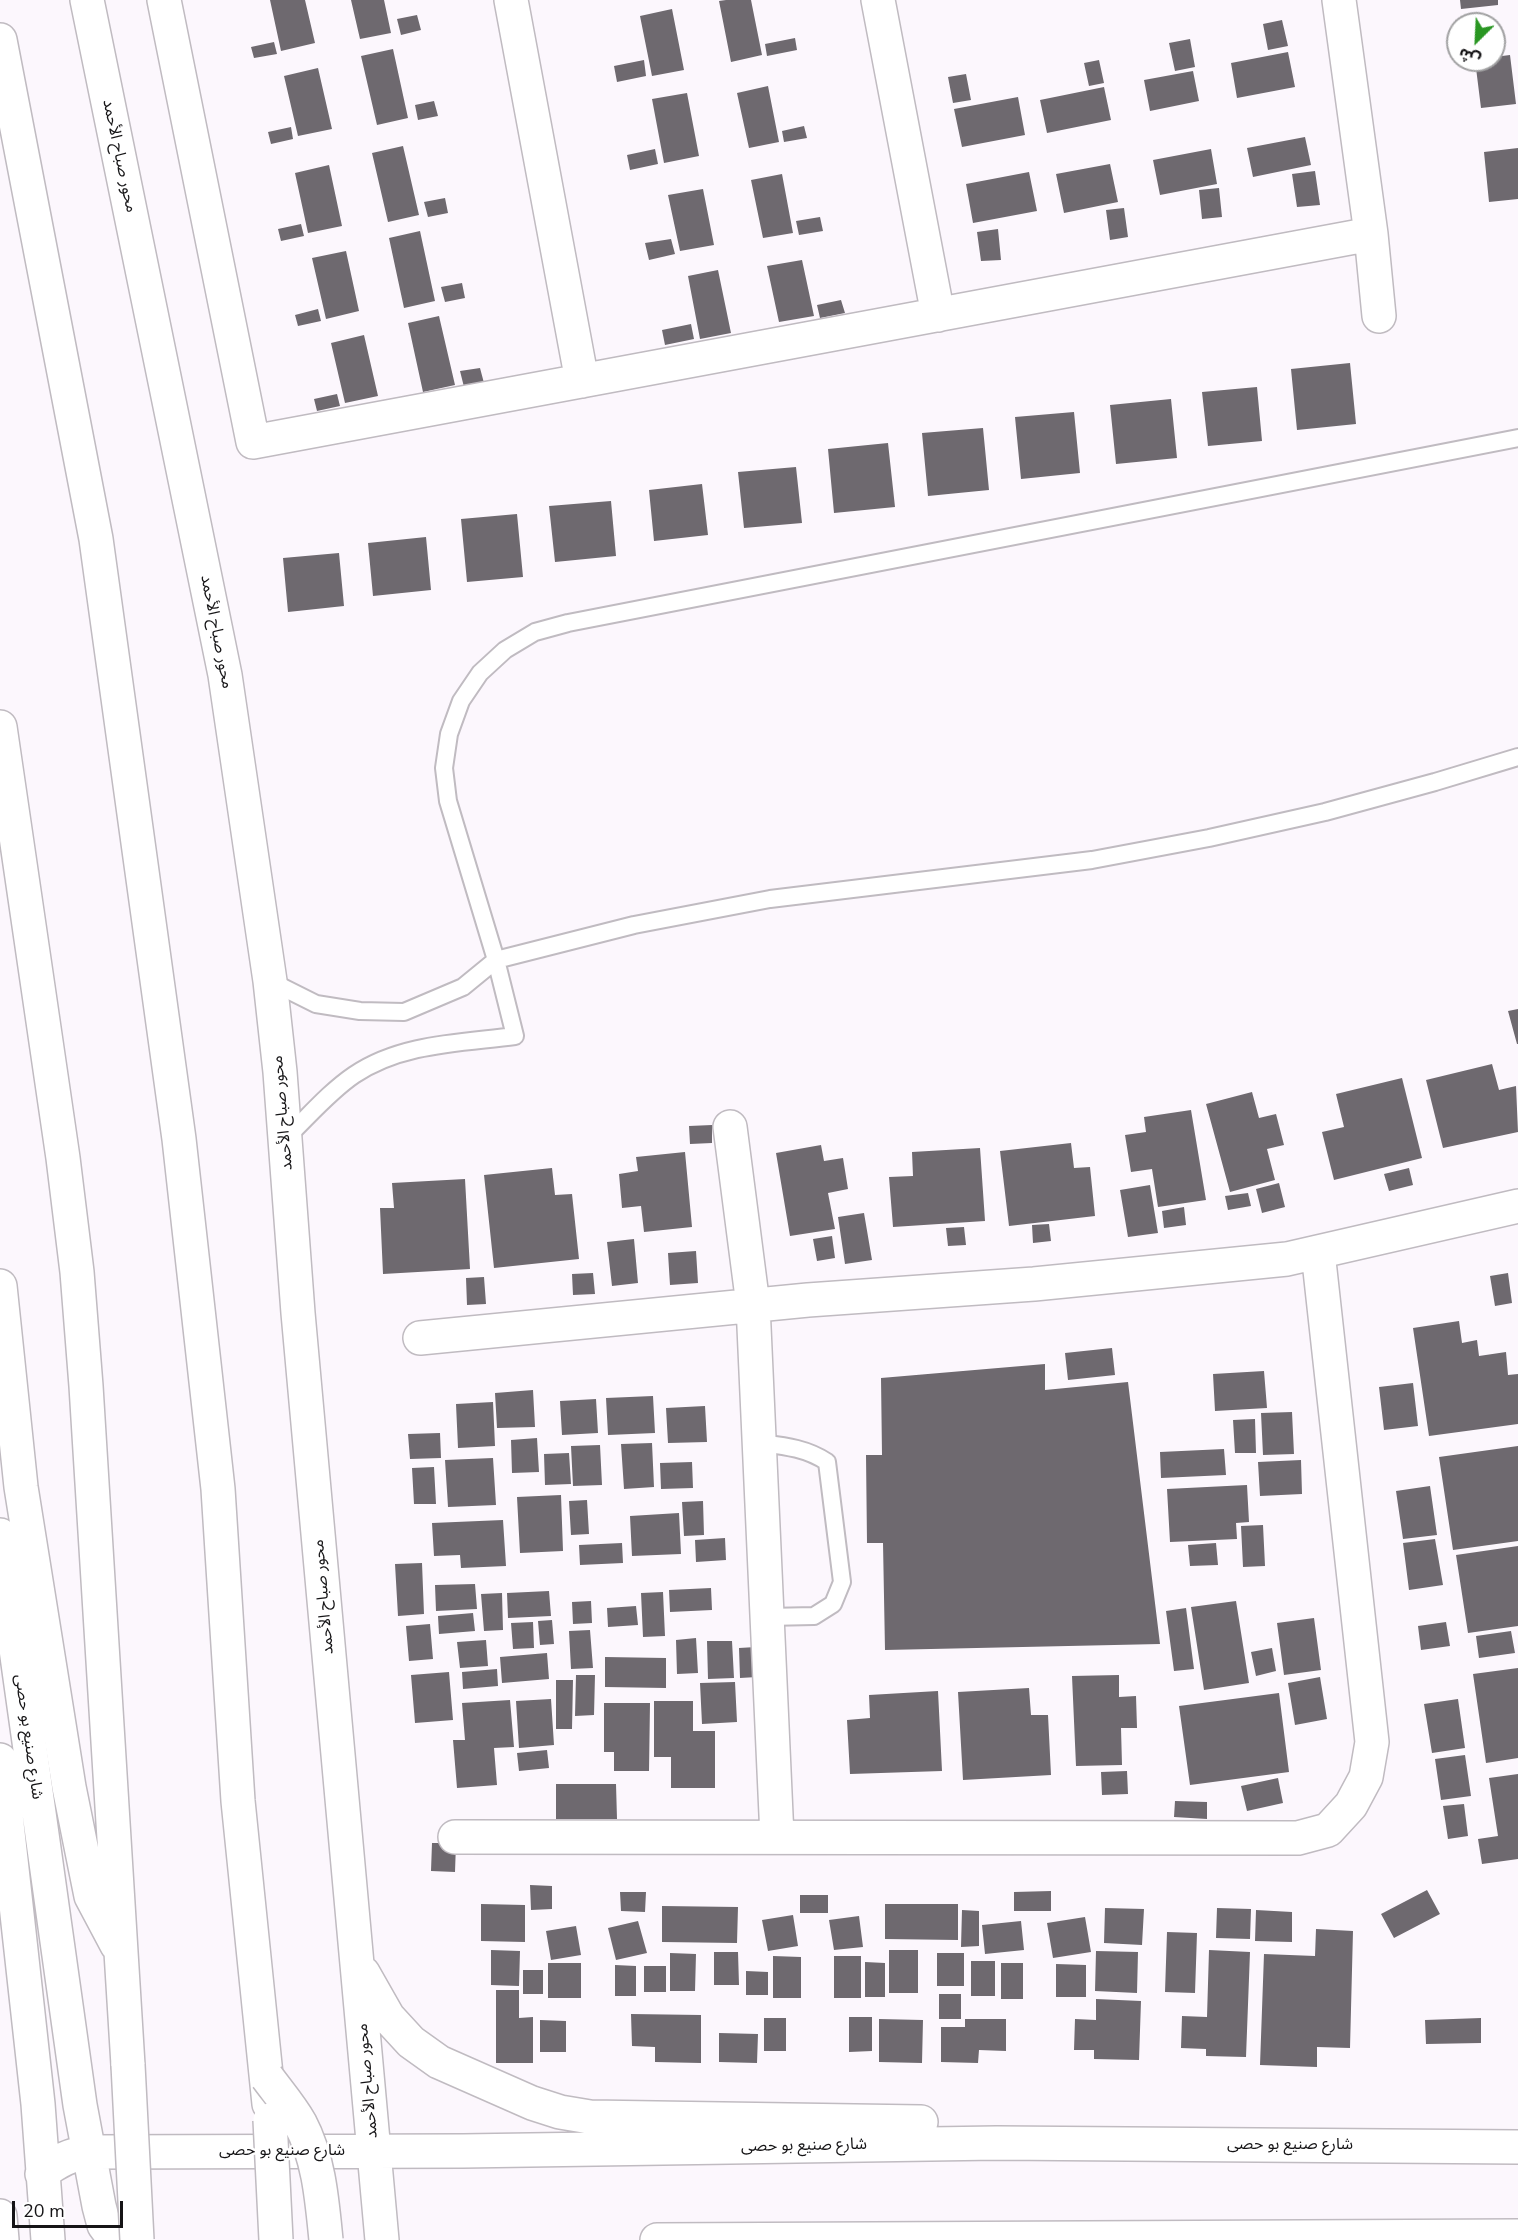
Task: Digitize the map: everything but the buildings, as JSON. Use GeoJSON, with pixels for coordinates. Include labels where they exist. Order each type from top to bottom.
{"type":"FeatureCollection","features":[{"type":"Feature","properties":{"kind":"main road","name":"محور صباح الأحمد"},"geometry":{"type":"LineString","coordinates":[[87,0],[225,675],[270,981],[382,2240]]}},
{"type":"Feature","properties":{"kind":"main road"},"geometry":{"type":"LineString","coordinates":[[164,0],[253,442],[1371,234]]}},
{"type":"Feature","properties":{"kind":"main road"},"geometry":{"type":"LineString","coordinates":[[511,0],[582,381]]}},
{"type":"Feature","properties":{"kind":"main road"},"geometry":{"type":"LineString","coordinates":[[878,0],[938,315]]}},
{"type":"Feature","properties":{"kind":"main road"},"geometry":{"type":"LineString","coordinates":[[1339,0],[1371,234],[1379,316]]}},
{"type":"Feature","properties":{"kind":"main road"},"geometry":{"type":"LineString","coordinates":[[0,40],[96,539],[179,1139],[218,1489],[238,1801],[267,2077],[276,2240]]}},
{"type":"Feature","properties":{"kind":"main road"},"geometry":{"type":"LineString","coordinates":[[0,727],[63,1158],[77,1272],[122,1954],[137,2240]]}},
{"type":"Feature","properties":{"kind":"main road"},"geometry":{"type":"LineString","coordinates":[[730,1127],[753,1305],[777,1837]]}},
{"type":"Feature","properties":{"kind":"main road"},"geometry":{"type":"LineString","coordinates":[[420,1338],[753,1305],[1045,1283],[1287,1259],[1518,1206]]}},
{"type":"Feature","properties":{"kind":"main road"},"geometry":{"type":"LineString","coordinates":[[454,1837],[1298,1838],[1328,1830],[1351,1805],[1366,1777],[1372,1742],[1318,1252]]}},
{"type":"Feature","properties":{"kind":"main road"},"geometry":{"type":"LineString","coordinates":[[0,1286],[21,1487],[69,1787],[91,1896],[122,1954]]}},
{"type":"Feature","properties":{"kind":"main road","name":"شارع صنيع بو حصى"},"geometry":{"type":"LineString","coordinates":[[0,1536],[78,2093],[104,2225],[115,2240]]}},
{"type":"Feature","properties":{"kind":"main road"},"geometry":{"type":"LineString","coordinates":[[0,1760],[37,2092],[48,2240]]}},
{"type":"Feature","properties":{"kind":"main road"},"geometry":{"type":"LineString","coordinates":[[357,1962],[388,2017],[411,2042],[439,2062],[560,2112],[591,2117],[932,2122],[954,2126],[997,2143]]}},
{"type":"Feature","properties":{"kind":"main road"},"geometry":{"type":"LineString","coordinates":[[267,2077],[299,2122],[315,2158],[326,2240]]}},
{"type":"Feature","properties":{"kind":"main road","name":"شارع صنيع بو حصى"},"geometry":{"type":"LineString","coordinates":[[42,2174],[52,2165],[64,2159],[90,2152],[463,2151],[997,2143],[1518,2147]]}},
{"type":"Feature","properties":{"kind":"main road"},"geometry":{"type":"LineString","coordinates":[[0,2216],[2,2240]]}},
{"type":"Feature","properties":{"kind":"main road"},"geometry":{"type":"LineString","coordinates":[[657,2240],[1518,2236]]}},
{"type":"Feature","properties":{"kind":"lane"},"geometry":{"type":"LineString","coordinates":[[285,1139],[337,1089],[355,1075],[375,1064],[418,1049],[515,1036],[496,960],[448,801],[444,768],[449,734],[461,701],[480,673],[505,650],[535,632],[568,623],[1518,438]]}},
{"type":"Feature","properties":{"kind":"lane"},"geometry":{"type":"LineString","coordinates":[[270,981],[316,1004],[360,1011],[404,1012],[463,987],[496,960],[634,925],[770,898],[1092,860],[1209,838],[1324,812],[1518,757]]}},
{"type":"Feature","properties":{"kind":"lane"},"geometry":{"type":"LineString","coordinates":[[759,1443],[798,1448],[815,1454],[827,1462],[842,1582],[833,1604],[814,1616],[767,1617]]}}]}
